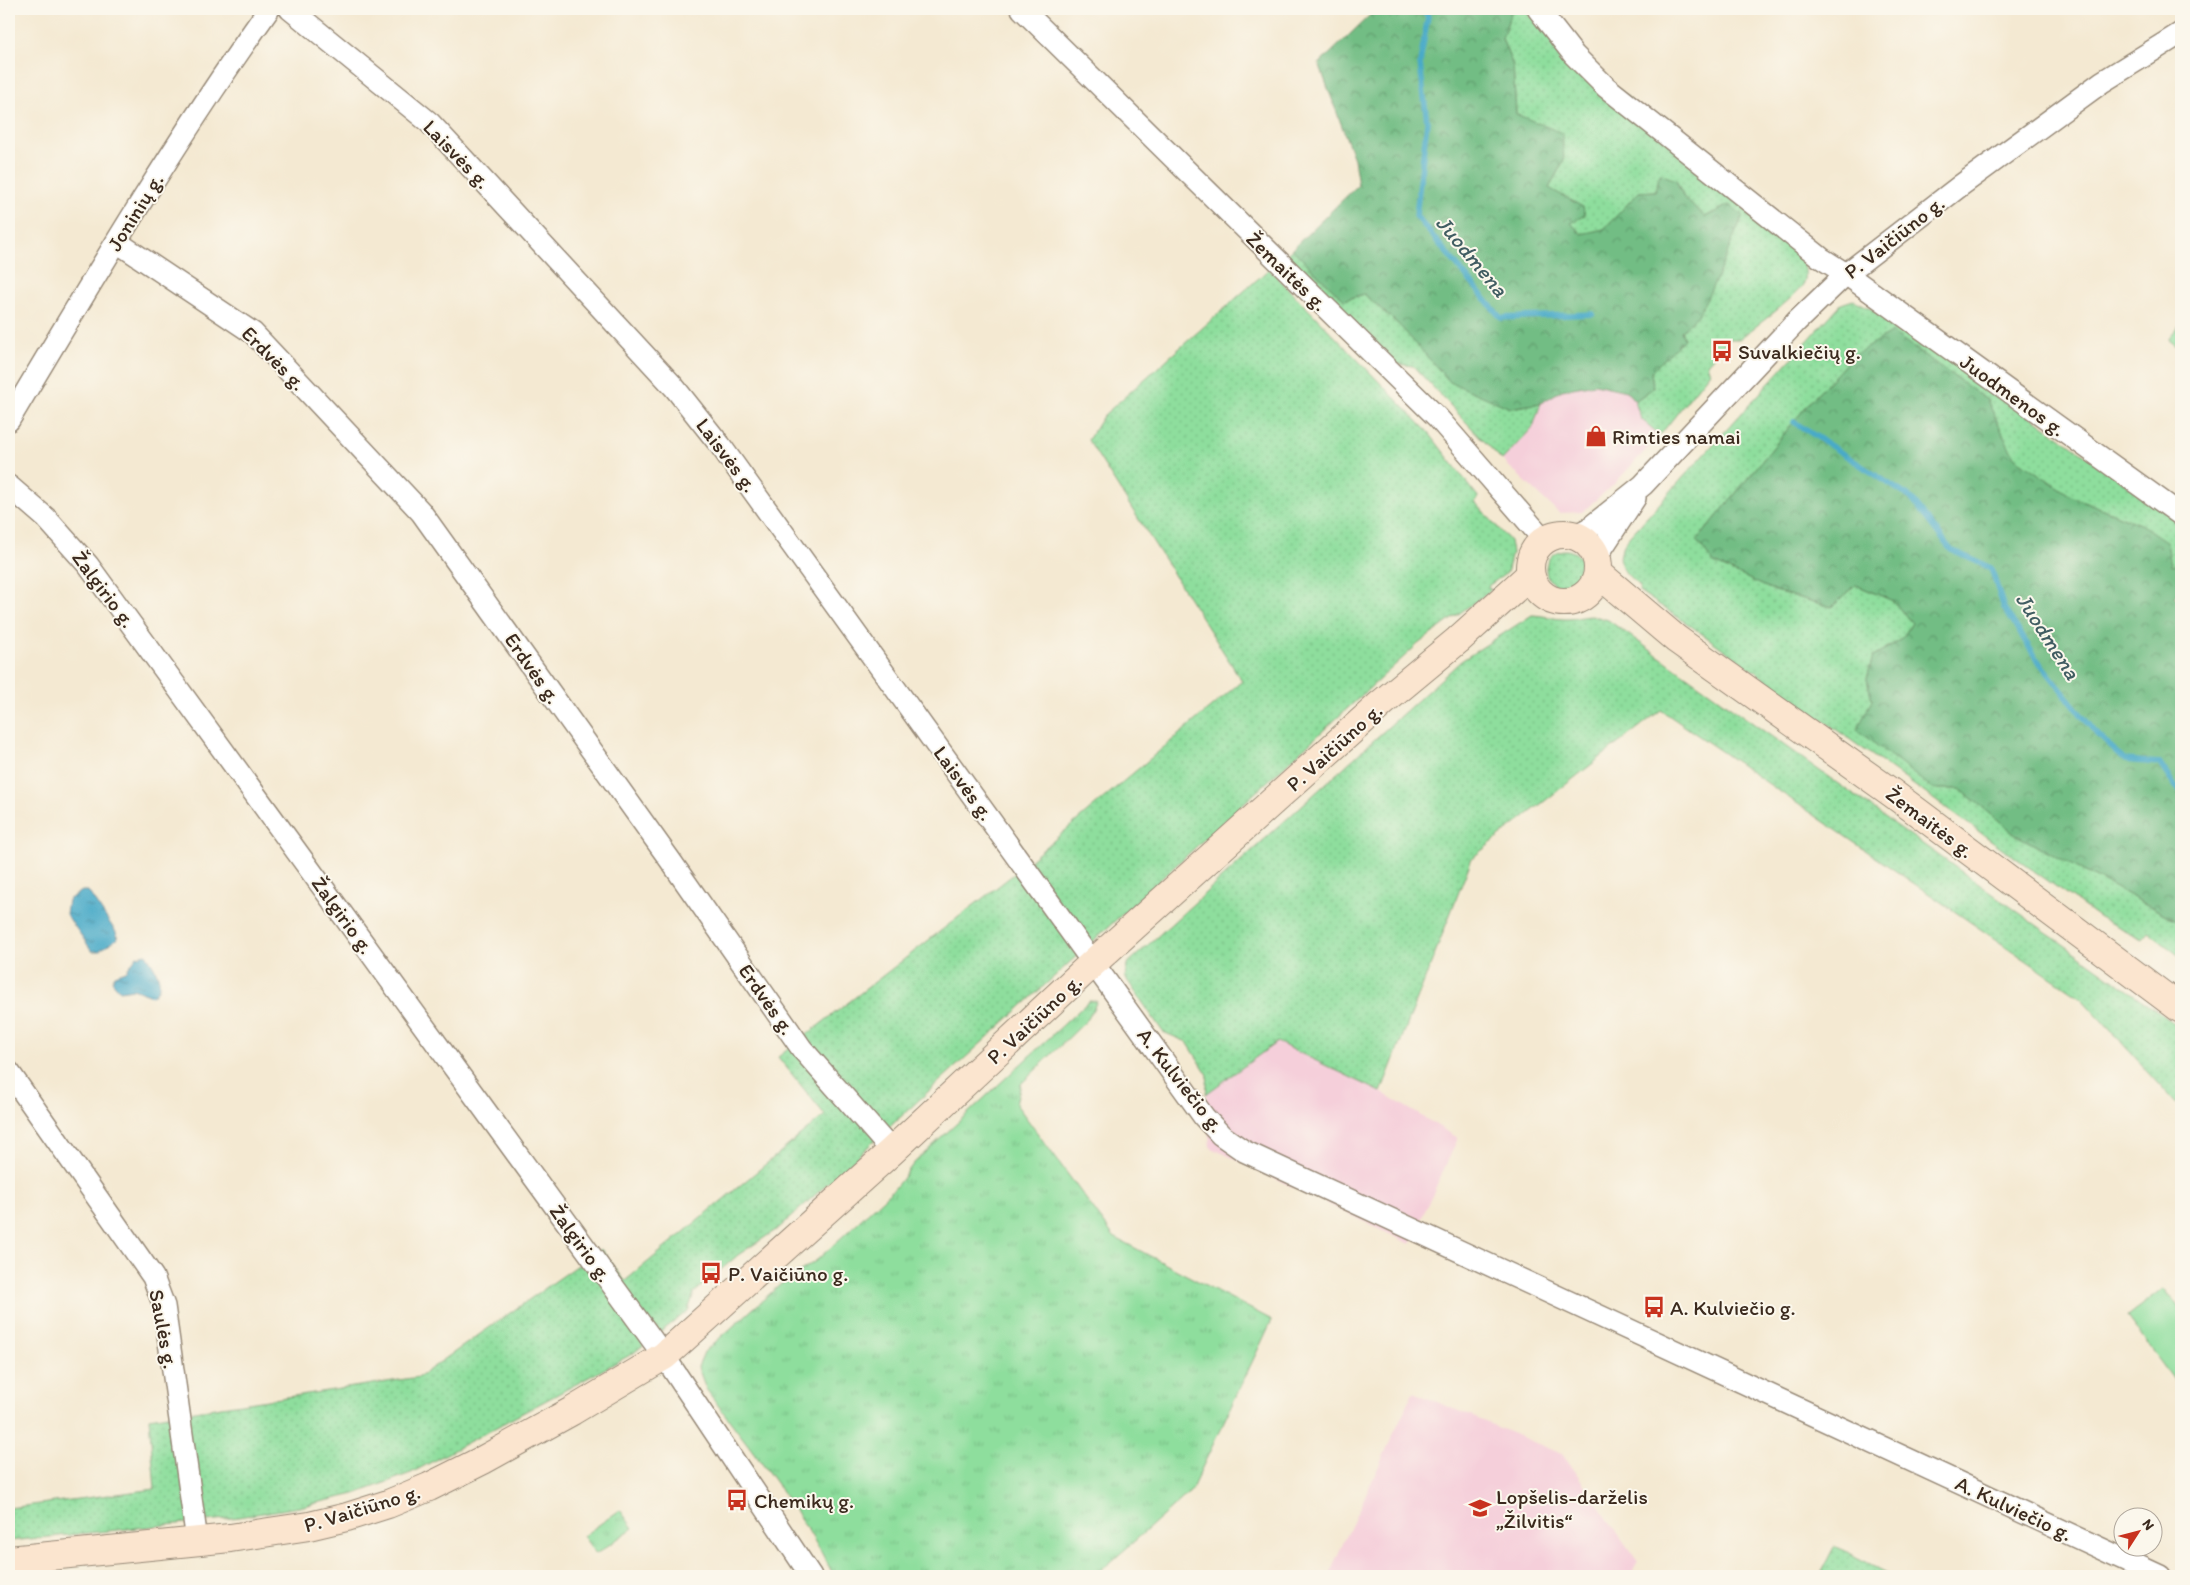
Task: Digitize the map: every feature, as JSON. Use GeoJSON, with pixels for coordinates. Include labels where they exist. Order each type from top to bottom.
{"type":"FeatureCollection","features":[{"type":"Feature","properties":{"kind":"main road"},"geometry":{"type":"LineString","coordinates":[[1559,534],[1576,535],[1585,540],[1594,575],[1574,601],[1560,602],[1546,597],[1536,588],[1530,575],[1530,562],[1535,550],[1544,540],[1559,534]]}},
{"type":"Feature","properties":{"kind":"main road","name":"P. Vaičiūno g."},"geometry":{"type":"LineString","coordinates":[[9,1560],[265,1534],[347,1517],[396,1501],[483,1460],[572,1411],[664,1356],[892,1151],[1093,963],[1382,704],[1458,640],[1530,575]]}},
{"type":"Feature","properties":{"kind":"main road","name":"Žemaitės g."},"geometry":{"type":"LineString","coordinates":[[1594,575],[1676,639],[1892,793],[2181,1009]]}},
{"type":"Feature","properties":{"kind":"main road","name":"P. Vaičiūno g."},"geometry":{"type":"LineString","coordinates":[[1458,640],[1546,597]]}},
{"type":"Feature","properties":{"kind":"street","name":"Joninių g."},"geometry":{"type":"LineString","coordinates":[[9,420],[116,242],[239,50],[269,9]]}},
{"type":"Feature","properties":{"kind":"street","name":"Laisvės g."},"geometry":{"type":"LineString","coordinates":[[290,9],[430,123],[674,387],[715,438],[813,572],[1093,963]]}},
{"type":"Feature","properties":{"kind":"street","name":"Žemaitės g."},"geometry":{"type":"LineString","coordinates":[[1022,9],[1438,418],[1520,510],[1544,540]]}},
{"type":"Feature","properties":{"kind":"street"},"geometry":{"type":"LineString","coordinates":[[1545,11],[1574,55],[1606,87],[1821,258],[1846,274]]}},
{"type":"Feature","properties":{"kind":"street","name":"P. Vaičiūno g."},"geometry":{"type":"LineString","coordinates":[[1576,535],[1588,529],[1643,485],[1796,322],[1846,274],[1960,186],[2102,82],[2181,33]]}},
{"type":"Feature","properties":{"kind":"street","name":"Erdvės g."},"geometry":{"type":"LineString","coordinates":[[116,242],[253,333],[421,512],[802,1049],[892,1151]]}},
{"type":"Feature","properties":{"kind":"street","name":"Juodmenos g."},"geometry":{"type":"LineString","coordinates":[[1846,274],[2181,515]]}},
{"type":"Feature","properties":{"kind":"street","name":"P. Vaičiūno g."},"geometry":{"type":"LineString","coordinates":[[1594,575],[1643,485]]}},
{"type":"Feature","properties":{"kind":"street","name":"Žalgirio g."},"geometry":{"type":"LineString","coordinates":[[9,486],[46,518],[88,565],[664,1356]]}},
{"type":"Feature","properties":{"kind":"street","name":"A. Kulviečio g."},"geometry":{"type":"LineString","coordinates":[[1093,963],[1204,1117],[1220,1135],[1244,1151],[2160,1576]]}},
{"type":"Feature","properties":{"kind":"street","name":"Saulės g."},"geometry":{"type":"LineString","coordinates":[[9,1072],[153,1277],[164,1306],[197,1541]]}},
{"type":"Feature","properties":{"kind":"street"},"geometry":{"type":"LineString","coordinates":[[664,1356],[811,1576]]}},
{"type":"Feature","properties":{"kind":"shaded area"},"geometry":{"type":"Polygon","coordinates":[[[1595,384],[1626,391],[1635,401],[1641,419],[1660,435],[1613,485],[1582,512],[1559,513],[1502,460],[1533,427],[1541,403],[1562,390],[1595,384]]]}},
{"type":"Feature","properties":{"kind":"shaded area"},"geometry":{"type":"Polygon","coordinates":[[[1277,1042],[1381,1092],[1458,1138],[1410,1244],[1210,1147],[1206,1094],[1277,1042]]]}},
{"type":"Feature","properties":{"kind":"shaded area","name":"Lopšelis-darželis „Žilvitis“"},"geometry":{"type":"Polygon","coordinates":[[[1413,1392],[1562,1454],[1638,1562],[1630,1576],[1328,1576],[1413,1392]]]}},
{"type":"Feature","properties":{"kind":"green space"},"geometry":{"type":"Polygon","coordinates":[[[1369,9],[1512,9],[1502,39],[1513,66],[1516,114],[1562,133],[1564,160],[1549,188],[1583,207],[1585,215],[1571,223],[1581,234],[1604,229],[1639,192],[1655,191],[1660,174],[1676,180],[1684,198],[1705,217],[1729,205],[1743,215],[1716,280],[1698,315],[1681,331],[1684,339],[1651,372],[1653,388],[1635,401],[1626,391],[1595,384],[1562,390],[1541,403],[1510,408],[1450,382],[1399,325],[1364,294],[1344,300],[1292,249],[1358,185],[1354,159],[1319,64],[1371,14],[1369,9]]]}},
{"type":"Feature","properties":{"kind":"green space"},"geometry":{"type":"Polygon","coordinates":[[[1512,9],[1529,9],[1798,250],[1805,268],[1805,280],[1796,293],[1739,339],[1729,339],[1707,364],[1710,372],[1660,435],[1641,419],[1635,401],[1653,388],[1651,372],[1684,339],[1681,331],[1698,315],[1729,205],[1705,217],[1684,198],[1676,180],[1655,191],[1639,192],[1604,229],[1581,235],[1571,223],[1549,188],[1564,160],[1516,114],[1513,66],[1502,39],[1512,9]]]}},
{"type":"Feature","properties":{"kind":"green space"},"geometry":{"type":"Polygon","coordinates":[[[1292,249],[1344,300],[1364,294],[1399,325],[1510,408],[1541,403],[1533,427],[1502,460],[1413,366],[1390,363],[1285,256],[1292,249]]]}},
{"type":"Feature","properties":{"kind":"green space"},"geometry":{"type":"Polygon","coordinates":[[[1269,269],[1429,433],[1479,498],[1475,502],[1510,541],[1512,553],[1507,573],[1488,586],[1491,590],[1418,644],[779,1228],[738,1255],[694,1293],[688,1311],[632,1354],[411,1473],[355,1494],[299,1507],[226,1519],[9,1541],[9,1508],[155,1489],[149,1418],[419,1377],[601,1249],[625,1281],[825,1115],[778,1057],[1014,874],[1242,681],[1088,440],[1103,416],[1269,269]]]}},
{"type":"Feature","properties":{"kind":"green space"},"geometry":{"type":"Polygon","coordinates":[[[1853,300],[1883,316],[1894,319],[2181,523],[2181,564],[2171,566],[2142,525],[2071,496],[2013,457],[1987,400],[1853,356],[1809,403],[1697,541],[1714,563],[1775,591],[1832,607],[1856,585],[1893,601],[1912,623],[1901,640],[1873,656],[1867,679],[1872,699],[1933,789],[1960,789],[2018,836],[2181,923],[2181,957],[2148,932],[2142,939],[2100,918],[1691,626],[1639,591],[1640,586],[1628,575],[1621,564],[1621,552],[1629,537],[1841,304],[1853,300]]]}},
{"type":"Feature","properties":{"kind":"green space"},"geometry":{"type":"Polygon","coordinates":[[[2181,323],[2181,350],[2168,340],[2181,323]]]}},
{"type":"Feature","properties":{"kind":"green space"},"geometry":{"type":"Polygon","coordinates":[[[1892,332],[1987,400],[2014,457],[2071,496],[2142,525],[2167,542],[2171,566],[2181,564],[2181,592],[2175,596],[2181,609],[2181,923],[2018,836],[1960,789],[1933,789],[1857,730],[1872,700],[1867,679],[1873,656],[1901,640],[1912,623],[1893,601],[1856,585],[1832,607],[1775,591],[1714,563],[1697,541],[1809,403],[1853,356],[1892,332]]]}},
{"type":"Feature","properties":{"kind":"green space"},"geometry":{"type":"Polygon","coordinates":[[[1565,550],[1579,555],[1584,569],[1579,583],[1565,588],[1551,583],[1546,569],[1551,555],[1565,550]]]}},
{"type":"Feature","properties":{"kind":"green space"},"geometry":{"type":"Polygon","coordinates":[[[1532,615],[1564,619],[1594,616],[1608,620],[2181,1028],[2181,1108],[2081,998],[1661,710],[1472,858],[1381,1092],[1277,1042],[1206,1094],[1208,1075],[1187,1042],[1163,1032],[1125,977],[1127,964],[1461,661],[1532,615]]]}},
{"type":"Feature","properties":{"kind":"green space"},"geometry":{"type":"Polygon","coordinates":[[[1089,1001],[1097,1001],[1088,1019],[1021,1084],[1016,1104],[1114,1237],[1272,1320],[1191,1491],[1095,1576],[834,1576],[821,1551],[790,1503],[706,1389],[698,1367],[704,1352],[781,1284],[817,1260],[895,1188],[914,1163],[1089,1001]]]}},
{"type":"Feature","properties":{"kind":"green space"},"geometry":{"type":"Polygon","coordinates":[[[2164,1288],[2181,1311],[2180,1388],[2127,1317],[2164,1288]]]}},
{"type":"Feature","properties":{"kind":"green space"},"geometry":{"type":"Polygon","coordinates":[[[620,1510],[633,1528],[596,1554],[583,1536],[620,1510]]]}},
{"type":"Feature","properties":{"kind":"green space"},"geometry":{"type":"Polygon","coordinates":[[[1834,1547],[1892,1576],[1819,1576],[1834,1547]]]}},
{"type":"Feature","properties":{"kind":"water"},"geometry":{"type":"Polygon","coordinates":[[[82,891],[88,891],[116,932],[118,938],[99,951],[92,951],[66,914],[68,900],[82,891]]]}},
{"type":"Feature","properties":{"kind":"water"},"geometry":{"type":"Polygon","coordinates":[[[146,954],[158,976],[159,987],[157,992],[152,996],[133,989],[120,991],[112,981],[115,975],[126,971],[137,956],[146,954]]]}},
{"type":"Feature","properties":{"kind":"waterway","name":"Juodmena"},"geometry":{"type":"LineString","coordinates":[[1422,9],[1428,16],[1420,63],[1427,122],[1416,216],[1501,318],[1593,314]]}},
{"type":"Feature","properties":{"kind":"waterway","name":"Juodmena"},"geometry":{"type":"LineString","coordinates":[[1794,422],[1911,498],[1951,550],[1991,568],[2004,608],[2036,658],[2095,732],[2125,760],[2159,763],[2174,785],[2181,791]]}},
{"type":"Feature","properties":{"kind":"place","name":"Suvalkiečių g."},"geometry":{"type":"Point","coordinates":[1722,351]}},
{"type":"Feature","properties":{"kind":"place","name":"Rimties namai"},"geometry":{"type":"Point","coordinates":[1596,436]}},
{"type":"Feature","properties":{"kind":"place","name":"P. Vaičiūno g."},"geometry":{"type":"Point","coordinates":[711,1273]}},
{"type":"Feature","properties":{"kind":"place","name":"A. Kulviečio g."},"geometry":{"type":"Point","coordinates":[1654,1307]}},
{"type":"Feature","properties":{"kind":"place","name":"Chemikų g."},"geometry":{"type":"Point","coordinates":[737,1500]}},
{"type":"Feature","properties":{"kind":"place","name":"Lopšelis-darželis „Žilvitis“"},"geometry":{"type":"Point","coordinates":[1480,1508]}}]}
